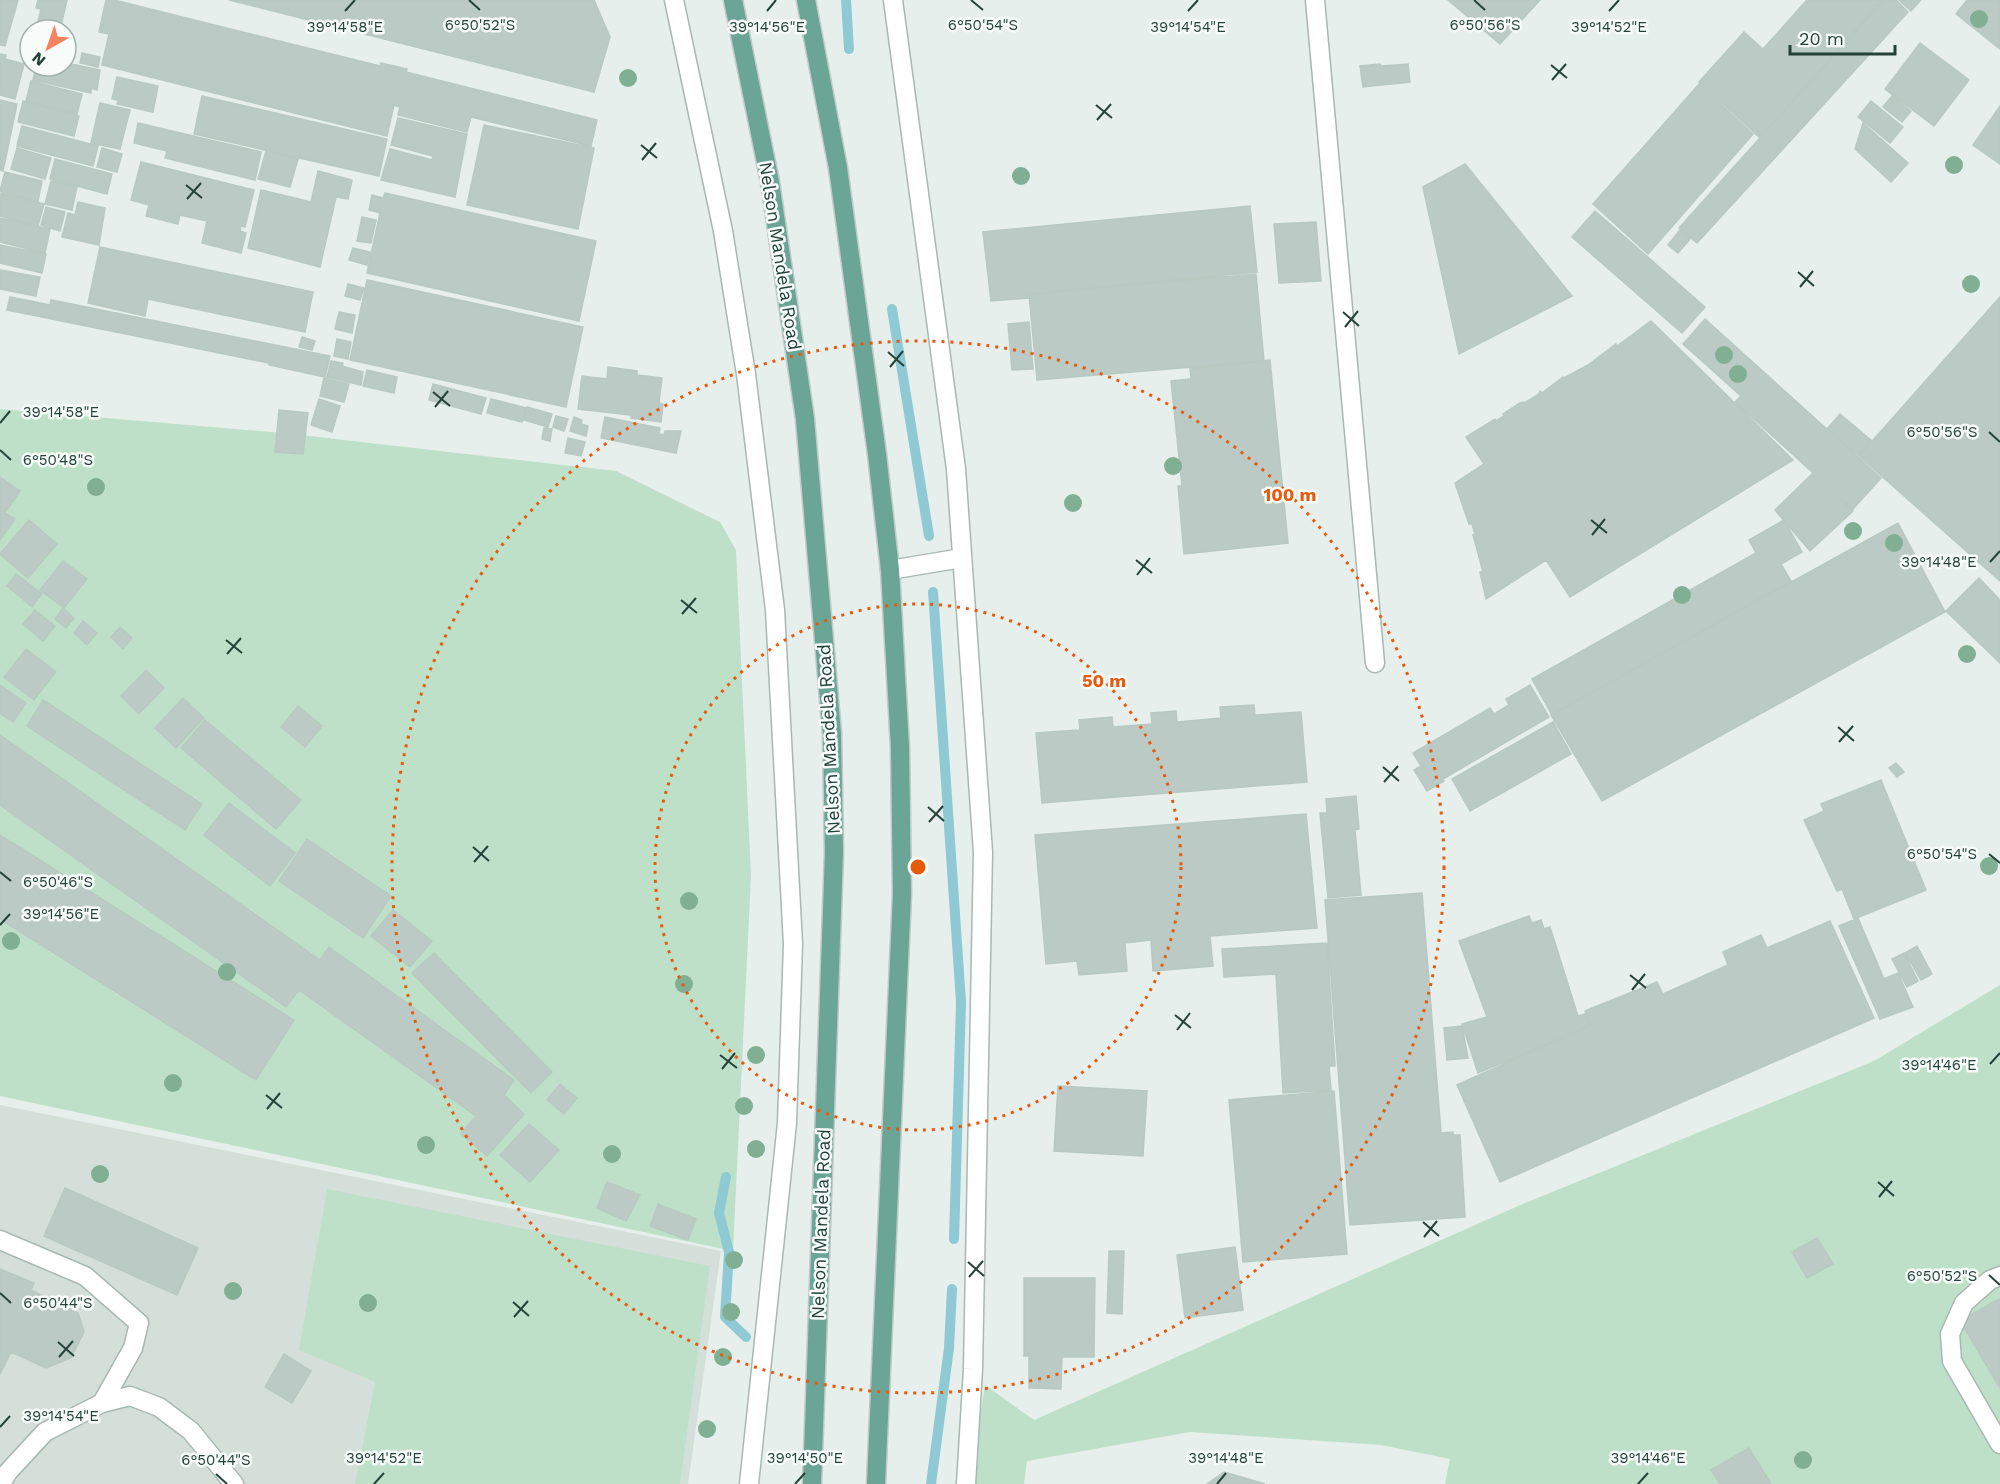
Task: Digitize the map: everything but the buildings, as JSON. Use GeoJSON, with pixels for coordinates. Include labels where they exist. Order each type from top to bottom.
{"type":"FeatureCollection","features":[{"type":"Feature","properties":{"kind":"main road","name":"Nelson Mandela Road"},"geometry":{"type":"LineString","coordinates":[[734,0],[770,182],[805,420],[832,734],[834,853],[812,1484]]}},
{"type":"Feature","properties":{"kind":"main road"},"geometry":{"type":"LineString","coordinates":[[806,0],[838,168],[877,454],[890,570],[900,747],[902,894],[876,1484]]}},
{"type":"Feature","properties":{"kind":"lane"},"geometry":{"type":"LineString","coordinates":[[674,0],[723,231],[746,374],[775,610],[791,908],[793,956],[787,1123],[749,1484]]}},
{"type":"Feature","properties":{"kind":"lane"},"geometry":{"type":"LineString","coordinates":[[893,0],[956,469],[983,852],[973,1369],[966,1484]]}},
{"type":"Feature","properties":{"kind":"lane"},"geometry":{"type":"LineString","coordinates":[[1315,0],[1375,663]]}},
{"type":"Feature","properties":{"kind":"lane"},"geometry":{"type":"LineString","coordinates":[[890,570],[962,558]]}},
{"type":"Feature","properties":{"kind":"lane"},"geometry":{"type":"LineString","coordinates":[[0,1240],[85,1276],[139,1323],[133,1348],[102,1403]]}},
{"type":"Feature","properties":{"kind":"lane"},"geometry":{"type":"LineString","coordinates":[[2000,1276],[1990,1280],[1964,1303],[1950,1334],[1952,1361],[2000,1444]]}},
{"type":"Feature","properties":{"kind":"lane"},"geometry":{"type":"LineString","coordinates":[[1,1484],[8,1472],[45,1432],[102,1403],[130,1396],[159,1407],[191,1431],[234,1484]]}},
{"type":"Feature","properties":{"kind":"shaded area"},"geometry":{"type":"Polygon","coordinates":[[[0,1105],[721,1251],[688,1484],[0,1484],[0,1105]]]}},
{"type":"Feature","properties":{"kind":"green space"},"geometry":{"type":"Polygon","coordinates":[[[0,409],[283,433],[616,471],[720,522],[736,550],[751,876],[733,1251],[0,1096],[0,409]]]}},
{"type":"Feature","properties":{"kind":"green space"},"geometry":{"type":"Polygon","coordinates":[[[2000,985],[2000,1484],[1445,1484],[1450,1459],[1381,1445],[1190,1432],[1027,1461],[1024,1484],[969,1484],[985,1385],[1034,1420],[1518,1206],[1874,1061],[2000,985]]]}},
{"type":"Feature","properties":{"kind":"green space"},"geometry":{"type":"Polygon","coordinates":[[[327,1189],[710,1266],[680,1484],[355,1484],[375,1382],[299,1350],[327,1189]]]}},
{"type":"Feature","properties":{"kind":"waterway"},"geometry":{"type":"LineString","coordinates":[[846,0],[849,49]]}},
{"type":"Feature","properties":{"kind":"waterway"},"geometry":{"type":"LineString","coordinates":[[892,309],[929,536]]}},
{"type":"Feature","properties":{"kind":"waterway"},"geometry":{"type":"LineString","coordinates":[[933,592],[961,1002],[954,1239]]}},
{"type":"Feature","properties":{"kind":"waterway"},"geometry":{"type":"LineString","coordinates":[[726,1177],[719,1213],[729,1252],[725,1317],[746,1337]]}},
{"type":"Feature","properties":{"kind":"waterway"},"geometry":{"type":"LineString","coordinates":[[931,1484],[949,1348],[952,1289]]}}]}
